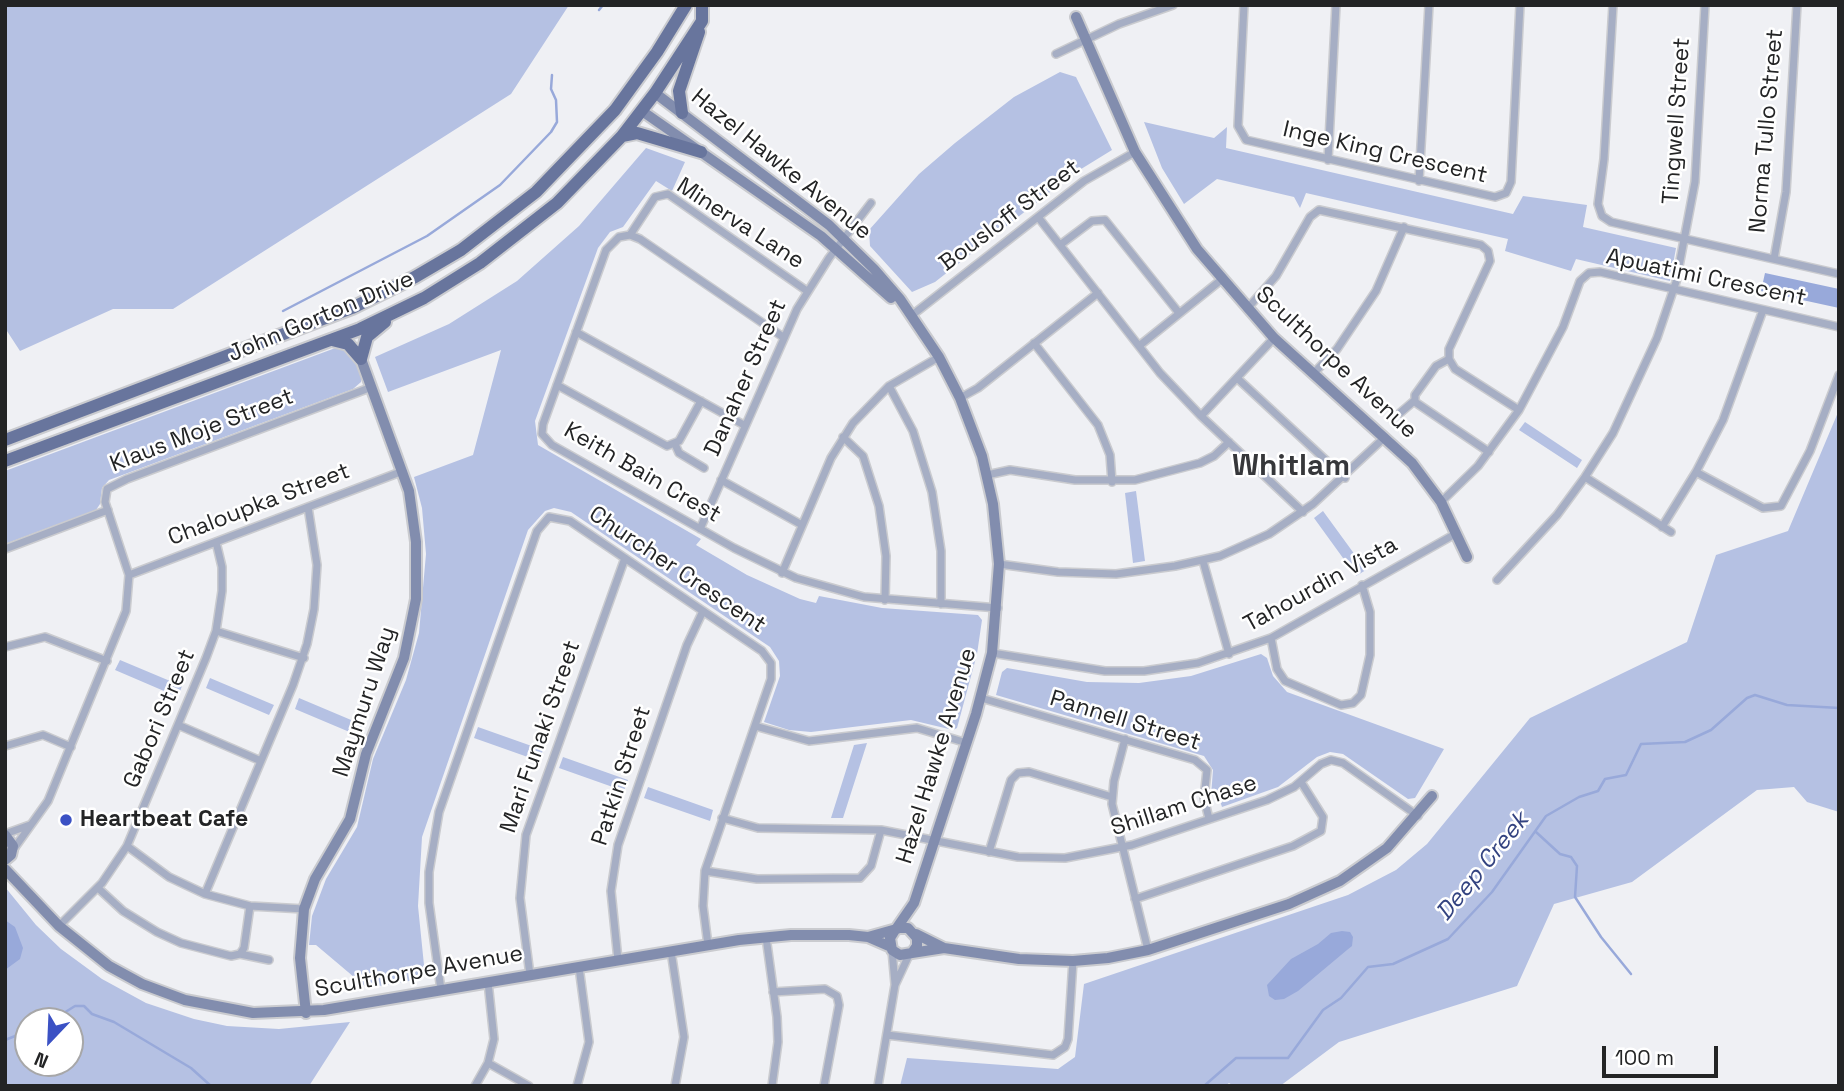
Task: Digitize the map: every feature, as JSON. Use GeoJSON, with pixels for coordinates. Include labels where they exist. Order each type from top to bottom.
{"type":"FeatureCollection","features":[{"type":"Feature","properties":{"kind":"main road","name":"John Gorton Drive"},"geometry":{"type":"LineString","coordinates":[[5,440],[328,318],[415,277],[461,250],[536,192],[624,97],[638,80],[686,5]]}},
{"type":"Feature","properties":{"kind":"main road"},"geometry":{"type":"LineString","coordinates":[[682,113],[679,91],[702,21],[702,5]]}},
{"type":"Feature","properties":{"kind":"main road","name":"John Gorton Drive"},"geometry":{"type":"LineString","coordinates":[[5,461],[332,340],[388,316],[463,274],[515,238],[557,203],[622,136],[655,93],[702,21]]}},
{"type":"Feature","properties":{"kind":"main road"},"geometry":{"type":"LineString","coordinates":[[638,80],[655,93]]}},
{"type":"Feature","properties":{"kind":"main road"},"geometry":{"type":"LineString","coordinates":[[624,97],[642,111]]}},
{"type":"Feature","properties":{"kind":"main road"},"geometry":{"type":"LineString","coordinates":[[622,136],[636,133],[701,152]]}},
{"type":"Feature","properties":{"kind":"main road"},"geometry":{"type":"LineString","coordinates":[[361,359],[367,337],[382,327],[388,316]]}},
{"type":"Feature","properties":{"kind":"main road"},"geometry":{"type":"LineString","coordinates":[[332,340],[348,344],[361,359]]}},
{"type":"Feature","properties":{"kind":"street"},"geometry":{"type":"LineString","coordinates":[[1056,54],[1119,24],[1173,5]]}},
{"type":"Feature","properties":{"kind":"street","name":"Inge King Crescent"},"geometry":{"type":"LineString","coordinates":[[1244,5],[1240,133],[1251,142],[1492,197],[1500,196],[1508,190],[1520,5]]}},
{"type":"Feature","properties":{"kind":"street"},"geometry":{"type":"LineString","coordinates":[[1328,160],[1336,5]]}},
{"type":"Feature","properties":{"kind":"street"},"geometry":{"type":"LineString","coordinates":[[1419,181],[1429,5]]}},
{"type":"Feature","properties":{"kind":"street"},"geometry":{"type":"LineString","coordinates":[[1612,5],[1599,210],[1609,221],[1839,274]]}},
{"type":"Feature","properties":{"kind":"street","name":"Tingwell Street"},"geometry":{"type":"LineString","coordinates":[[1497,580],[1557,514],[1585,477],[1637,386],[1674,289],[1695,182],[1704,5]]}},
{"type":"Feature","properties":{"kind":"street","name":"Norma Tullo Street"},"geometry":{"type":"LineString","coordinates":[[1774,259],[1786,192],[1797,5]]}},
{"type":"Feature","properties":{"kind":"street","name":"Sculthorpe Avenue"},"geometry":{"type":"LineString","coordinates":[[1076,17],[1135,152],[1175,217],[1221,280],[1247,310],[1417,470],[1441,502],[1467,557]]}},
{"type":"Feature","properties":{"kind":"street","name":"Hazel Hawke Avenue"},"geometry":{"type":"LineString","coordinates":[[655,93],[843,238],[888,285],[939,357],[960,398],[987,475],[999,564],[998,608],[992,653],[967,743],[914,903],[895,930]]}},
{"type":"Feature","properties":{"kind":"street","name":"Hazel Hawke Avenue"},"geometry":{"type":"LineString","coordinates":[[642,111],[835,248],[903,306]]}},
{"type":"Feature","properties":{"kind":"street","name":"Bousloff Street"},"geometry":{"type":"LineString","coordinates":[[911,316],[1084,181],[1135,152]]}},
{"type":"Feature","properties":{"kind":"street","name":"Minerva Lane"},"geometry":{"type":"LineString","coordinates":[[630,235],[655,197],[667,194],[807,291]]}},
{"type":"Feature","properties":{"kind":"street","name":"Danaher Street"},"geometry":{"type":"LineString","coordinates":[[700,529],[783,337],[807,291],[835,248],[871,203]]}},
{"type":"Feature","properties":{"kind":"street"},"geometry":{"type":"LineString","coordinates":[[1247,310],[1276,276],[1315,211],[1327,209],[1481,245],[1489,254],[1477,293],[1450,347],[1448,359],[1455,369],[1519,410]]}},
{"type":"Feature","properties":{"kind":"street"},"geometry":{"type":"LineString","coordinates":[[1038,217],[1139,346],[1201,416],[1303,512]]}},
{"type":"Feature","properties":{"kind":"street"},"geometry":{"type":"LineString","coordinates":[[1060,245],[1092,221],[1105,220],[1179,313]]}},
{"type":"Feature","properties":{"kind":"street"},"geometry":{"type":"LineString","coordinates":[[1313,374],[1337,349],[1370,301],[1404,227]]}},
{"type":"Feature","properties":{"kind":"street"},"geometry":{"type":"LineString","coordinates":[[630,235],[783,337]]}},
{"type":"Feature","properties":{"kind":"street","name":"Keith Bain Crest"},"geometry":{"type":"LineString","coordinates":[[630,235],[619,237],[608,246],[542,429],[547,442],[782,573],[844,593],[885,600],[998,608]]}},
{"type":"Feature","properties":{"kind":"street","name":"Apuatimi Crescent"},"geometry":{"type":"LineString","coordinates":[[1441,502],[1455,492],[1489,452],[1519,410],[1543,370],[1584,276],[1598,272],[1839,327]]}},
{"type":"Feature","properties":{"kind":"street"},"geometry":{"type":"LineString","coordinates":[[1139,346],[1221,280]]}},
{"type":"Feature","properties":{"kind":"street"},"geometry":{"type":"LineString","coordinates":[[960,398],[1098,293]]}},
{"type":"Feature","properties":{"kind":"street"},"geometry":{"type":"LineString","coordinates":[[1662,527],[1696,472],[1745,366],[1763,310]]}},
{"type":"Feature","properties":{"kind":"street"},"geometry":{"type":"LineString","coordinates":[[576,332],[744,425]]}},
{"type":"Feature","properties":{"kind":"street"},"geometry":{"type":"LineString","coordinates":[[1201,416],[1274,338]]}},
{"type":"Feature","properties":{"kind":"street"},"geometry":{"type":"LineString","coordinates":[[1034,343],[1098,425],[1110,455],[1112,482]]}},
{"type":"Feature","properties":{"kind":"street"},"geometry":{"type":"LineString","coordinates":[[782,573],[831,458],[843,437],[863,411],[889,386],[939,357]]}},
{"type":"Feature","properties":{"kind":"street","name":"Maymuru Way"},"geometry":{"type":"LineString","coordinates":[[306,1013],[300,945],[304,909],[316,879],[350,819],[366,754],[408,643],[416,599],[417,554],[412,505],[403,471],[361,359]]}},
{"type":"Feature","properties":{"kind":"street"},"geometry":{"type":"LineString","coordinates":[[1400,413],[1414,401],[1415,394],[1436,366],[1448,359]]}},
{"type":"Feature","properties":{"kind":"street"},"geometry":{"type":"LineString","coordinates":[[1696,472],[1763,508],[1779,507],[1810,451],[1839,375]]}},
{"type":"Feature","properties":{"kind":"street"},"geometry":{"type":"LineString","coordinates":[[1237,378],[1345,478]]}},
{"type":"Feature","properties":{"kind":"street"},"geometry":{"type":"LineString","coordinates":[[557,385],[663,445],[675,444]]}},
{"type":"Feature","properties":{"kind":"street"},"geometry":{"type":"LineString","coordinates":[[889,386],[913,431],[932,492],[940,537],[941,604]]}},
{"type":"Feature","properties":{"kind":"street","name":"Klaus Moje Street"},"geometry":{"type":"LineString","coordinates":[[10,854],[48,801],[126,611],[129,575],[105,495],[112,484],[372,387]]}},
{"type":"Feature","properties":{"kind":"street"},"geometry":{"type":"LineString","coordinates":[[675,444],[701,401]]}},
{"type":"Feature","properties":{"kind":"street"},"geometry":{"type":"LineString","coordinates":[[1414,401],[1489,452]]}},
{"type":"Feature","properties":{"kind":"street"},"geometry":{"type":"LineString","coordinates":[[843,437],[863,456],[877,499],[885,545],[885,600]]}},
{"type":"Feature","properties":{"kind":"street"},"geometry":{"type":"LineString","coordinates":[[999,564],[1078,574],[1116,574],[1203,561],[1249,543],[1303,512],[1345,478],[1385,437]]}},
{"type":"Feature","properties":{"kind":"street"},"geometry":{"type":"LineString","coordinates":[[987,475],[1020,471],[1075,480],[1112,482],[1146,478],[1188,467],[1214,456],[1229,442]]}},
{"type":"Feature","properties":{"kind":"street"},"geometry":{"type":"LineString","coordinates":[[675,444],[679,453],[704,468]]}},
{"type":"Feature","properties":{"kind":"street","name":"Chaloupka Street"},"geometry":{"type":"LineString","coordinates":[[129,575],[403,471]]}},
{"type":"Feature","properties":{"kind":"street"},"geometry":{"type":"LineString","coordinates":[[1585,477],[1671,532]]}},
{"type":"Feature","properties":{"kind":"street"},"geometry":{"type":"LineString","coordinates":[[721,480],[803,525]]}},
{"type":"Feature","properties":{"kind":"street"},"geometry":{"type":"LineString","coordinates":[[205,894],[304,658],[313,616],[317,578],[313,526],[308,507]]}},
{"type":"Feature","properties":{"kind":"street"},"geometry":{"type":"LineString","coordinates":[[5,548],[108,510]]}},
{"type":"Feature","properties":{"kind":"street","name":"Churcher Crescent"},"geometry":{"type":"LineString","coordinates":[[440,990],[429,903],[429,872],[436,828],[451,775],[537,531],[549,517],[564,517],[762,651],[770,660],[772,672],[705,872],[703,906],[708,945]]}},
{"type":"Feature","properties":{"kind":"street","name":"Tahourdin Vista"},"geometry":{"type":"LineString","coordinates":[[992,653],[1064,667],[1123,672],[1171,668],[1229,654],[1271,638],[1457,533]]}},
{"type":"Feature","properties":{"kind":"street","name":"Gabori Street"},"geometry":{"type":"LineString","coordinates":[[59,926],[98,888],[127,846],[178,725],[216,631],[223,580],[216,542]]}},
{"type":"Feature","properties":{"kind":"street","name":"Mari Funaki Street"},"geometry":{"type":"LineString","coordinates":[[530,975],[520,898],[526,835],[625,558]]}},
{"type":"Feature","properties":{"kind":"street"},"geometry":{"type":"LineString","coordinates":[[1203,561],[1229,654]]}},
{"type":"Feature","properties":{"kind":"street"},"geometry":{"type":"LineString","coordinates":[[1271,638],[1278,669],[1285,681],[1341,705],[1353,703],[1362,690],[1370,654],[1370,612],[1362,585]]}},
{"type":"Feature","properties":{"kind":"street","name":"Patkin Street"},"geometry":{"type":"LineString","coordinates":[[618,960],[611,898],[618,845],[687,645],[703,611]]}},
{"type":"Feature","properties":{"kind":"street"},"geometry":{"type":"LineString","coordinates":[[216,631],[304,658]]}},
{"type":"Feature","properties":{"kind":"street"},"geometry":{"type":"LineString","coordinates":[[5,647],[45,638],[107,662]]}},
{"type":"Feature","properties":{"kind":"street","name":"Pannell Street"},"geometry":{"type":"LineString","coordinates":[[981,698],[1202,764],[1208,776],[1204,798],[1209,819]]}},
{"type":"Feature","properties":{"kind":"street"},"geometry":{"type":"LineString","coordinates":[[178,725],[261,761]]}},
{"type":"Feature","properties":{"kind":"street"},"geometry":{"type":"LineString","coordinates":[[755,726],[809,741],[917,728],[967,743]]}},
{"type":"Feature","properties":{"kind":"street"},"geometry":{"type":"LineString","coordinates":[[5,746],[43,735],[71,747]]}},
{"type":"Feature","properties":{"kind":"street"},"geometry":{"type":"LineString","coordinates":[[1125,739],[1112,797],[1148,950]]}},
{"type":"Feature","properties":{"kind":"street","name":"Shillam Chase"},"geometry":{"type":"LineString","coordinates":[[722,818],[758,828],[880,830],[989,852],[1055,858],[1093,855],[1267,800],[1301,782],[1321,764],[1337,760],[1418,816]]}},
{"type":"Feature","properties":{"kind":"street"},"geometry":{"type":"LineString","coordinates":[[989,852],[1011,780],[1018,773],[1028,772],[1112,797]]}},
{"type":"Feature","properties":{"kind":"street"},"geometry":{"type":"LineString","coordinates":[[1135,899],[1293,846],[1321,831],[1323,817],[1301,782]]}},
{"type":"Feature","properties":{"kind":"street"},"geometry":{"type":"LineString","coordinates":[[891,949],[900,955],[944,948],[1019,959],[1073,961],[1108,958],[1148,950],[1289,904],[1327,887],[1366,865],[1418,816],[1432,796]]}},
{"type":"Feature","properties":{"kind":"street"},"geometry":{"type":"LineString","coordinates":[[5,835],[34,823]]}},
{"type":"Feature","properties":{"kind":"street"},"geometry":{"type":"LineString","coordinates":[[705,872],[757,879],[860,878],[871,866],[880,830]]}},
{"type":"Feature","properties":{"kind":"street","name":"Sculthorpe Avenue"},"geometry":{"type":"LineString","coordinates":[[5,835],[12,842],[10,854],[18,879]]}},
{"type":"Feature","properties":{"kind":"street"},"geometry":{"type":"LineString","coordinates":[[127,846],[169,877],[205,894],[250,906],[304,909]]}},
{"type":"Feature","properties":{"kind":"street","name":"Sculthorpe Avenue"},"geometry":{"type":"LineString","coordinates":[[5,869],[18,879],[59,926],[109,966],[171,996],[206,1006],[253,1013],[306,1013],[766,937],[819,934],[868,937],[895,930]]}},
{"type":"Feature","properties":{"kind":"street"},"geometry":{"type":"LineString","coordinates":[[98,888],[133,918],[168,937],[223,955],[240,954],[269,960]]}},
{"type":"Feature","properties":{"kind":"street","name":"Hazel Hawke Avenue"},"geometry":{"type":"LineString","coordinates":[[914,903],[915,933]]}},
{"type":"Feature","properties":{"kind":"street"},"geometry":{"type":"LineString","coordinates":[[240,954],[245,944],[250,906]]}},
{"type":"Feature","properties":{"kind":"street"},"geometry":{"type":"LineString","coordinates":[[878,1086],[895,985],[890,938],[895,930],[908,928],[944,948]]}},
{"type":"Feature","properties":{"kind":"street"},"geometry":{"type":"LineString","coordinates":[[895,985],[917,946],[915,933]]}},
{"type":"Feature","properties":{"kind":"street"},"geometry":{"type":"LineString","coordinates":[[766,937],[778,1042],[772,1086]]}},
{"type":"Feature","properties":{"kind":"street","name":"Sculthorpe Avenue"},"geometry":{"type":"LineString","coordinates":[[868,937],[891,949]]}},
{"type":"Feature","properties":{"kind":"street"},"geometry":{"type":"LineString","coordinates":[[671,951],[684,1037],[676,1086]]}},
{"type":"Feature","properties":{"kind":"street"},"geometry":{"type":"LineString","coordinates":[[887,1035],[1054,1055],[1065,1047],[1068,1039],[1073,961]]}},
{"type":"Feature","properties":{"kind":"street"},"geometry":{"type":"LineString","coordinates":[[577,1086],[589,1042],[579,967]]}},
{"type":"Feature","properties":{"kind":"street"},"geometry":{"type":"LineString","coordinates":[[475,1086],[488,1063],[494,1030],[488,982]]}},
{"type":"Feature","properties":{"kind":"street"},"geometry":{"type":"LineString","coordinates":[[773,992],[825,989],[837,996],[839,1005],[824,1086]]}},
{"type":"Feature","properties":{"kind":"street"},"geometry":{"type":"LineString","coordinates":[[488,1063],[529,1086]]}},
{"type":"Feature","properties":{"kind":"shaded area"},"geometry":{"type":"Polygon","coordinates":[[[5,5],[569,5],[511,94],[173,309],[113,309],[20,351],[5,328],[5,5]]]}},
{"type":"Feature","properties":{"kind":"shaded area"},"geometry":{"type":"Polygon","coordinates":[[[1060,72],[1076,77],[1112,150],[1073,174],[935,282],[912,292],[870,246],[869,230],[919,174],[955,143],[1014,97],[1060,72]]]}},
{"type":"Feature","properties":{"kind":"shaded area"},"geometry":{"type":"Polygon","coordinates":[[[1144,122],[1214,138],[1227,127],[1226,148],[1513,214],[1523,196],[1587,205],[1583,227],[1676,248],[1670,281],[1576,259],[1571,271],[1505,251],[1508,239],[1306,193],[1300,208],[1294,197],[1217,179],[1184,204],[1162,168],[1144,122]]]}},
{"type":"Feature","properties":{"kind":"shaded area"},"geometry":{"type":"Polygon","coordinates":[[[646,148],[685,162],[672,191],[656,181],[623,227],[610,232],[598,248],[535,421],[538,445],[701,539],[696,545],[747,575],[800,599],[816,603],[819,596],[882,608],[978,615],[982,620],[977,654],[957,728],[953,730],[911,720],[811,732],[789,730],[764,722],[780,676],[779,661],[770,647],[571,512],[554,508],[545,511],[528,530],[422,837],[418,906],[425,975],[421,979],[367,988],[316,945],[309,945],[312,916],[326,879],[357,827],[373,759],[406,680],[419,633],[426,554],[422,508],[414,477],[473,455],[501,350],[388,392],[375,357],[449,324],[517,281],[579,226],[646,148]]]}},
{"type":"Feature","properties":{"kind":"shaded area"},"geometry":{"type":"Polygon","coordinates":[[[1765,273],[1839,289],[1839,308],[1761,291],[1765,273]]]}},
{"type":"Feature","properties":{"kind":"shaded area"},"geometry":{"type":"Polygon","coordinates":[[[338,347],[347,351],[361,371],[361,382],[353,389],[109,480],[102,488],[100,504],[96,510],[5,544],[5,471],[338,347]]]}},
{"type":"Feature","properties":{"kind":"shaded area"},"geometry":{"type":"Polygon","coordinates":[[[1839,410],[1839,812],[1807,802],[1794,787],[1757,790],[1632,882],[1554,904],[1517,986],[1339,1042],[1280,1086],[1234,1086],[1229,1083],[1225,1086],[900,1086],[907,1058],[1058,1069],[1075,1057],[1084,984],[1348,895],[1396,870],[1427,844],[1530,718],[1687,642],[1716,555],[1788,531],[1839,410]]]}},
{"type":"Feature","properties":{"kind":"shaded area"},"geometry":{"type":"Polygon","coordinates":[[[1525,422],[1582,460],[1577,468],[1519,430],[1525,422]]]}},
{"type":"Feature","properties":{"kind":"shaded area"},"geometry":{"type":"Polygon","coordinates":[[[1136,491],[1145,561],[1133,563],[1125,493],[1136,491]]]}},
{"type":"Feature","properties":{"kind":"shaded area"},"geometry":{"type":"Polygon","coordinates":[[[1323,511],[1366,570],[1356,576],[1314,518],[1323,511]]]}},
{"type":"Feature","properties":{"kind":"shaded area"},"geometry":{"type":"Polygon","coordinates":[[[1261,654],[1267,658],[1273,676],[1287,692],[1444,749],[1415,798],[1408,799],[1343,754],[1330,752],[1317,757],[1278,787],[1222,807],[1218,795],[1211,796],[1213,770],[1204,756],[996,695],[1002,672],[1007,668],[1087,682],[1139,683],[1191,676],[1261,654]]]}},
{"type":"Feature","properties":{"kind":"shaded area"},"geometry":{"type":"Polygon","coordinates":[[[120,660],[182,686],[178,697],[115,670],[120,660]]]}},
{"type":"Feature","properties":{"kind":"shaded area"},"geometry":{"type":"Polygon","coordinates":[[[210,678],[274,705],[269,715],[206,688],[210,678]]]}},
{"type":"Feature","properties":{"kind":"shaded area"},"geometry":{"type":"Polygon","coordinates":[[[299,698],[363,725],[359,736],[295,709],[299,698]]]}},
{"type":"Feature","properties":{"kind":"shaded area"},"geometry":{"type":"Polygon","coordinates":[[[478,727],[543,750],[539,761],[474,738],[478,727]]]}},
{"type":"Feature","properties":{"kind":"shaded area"},"geometry":{"type":"Polygon","coordinates":[[[867,743],[843,818],[831,818],[854,745],[867,743]]]}},
{"type":"Feature","properties":{"kind":"shaded area"},"geometry":{"type":"Polygon","coordinates":[[[563,757],[628,780],[624,791],[559,768],[563,757]]]}},
{"type":"Feature","properties":{"kind":"shaded area"},"geometry":{"type":"Polygon","coordinates":[[[648,787],[713,810],[710,821],[644,798],[648,787]]]}},
{"type":"Feature","properties":{"kind":"shaded area"},"geometry":{"type":"Polygon","coordinates":[[[5,887],[36,925],[61,949],[102,979],[146,1003],[194,1019],[227,1026],[279,1029],[350,1022],[309,1086],[5,1086],[5,887]]]}},
{"type":"Feature","properties":{"kind":"shaded area"},"geometry":{"type":"Polygon","coordinates":[[[5,920],[15,927],[23,948],[20,959],[5,970],[5,920]]]}},
{"type":"Feature","properties":{"kind":"shaded area"},"geometry":{"type":"Polygon","coordinates":[[[1350,932],[1353,937],[1352,946],[1298,991],[1284,999],[1275,1000],[1269,996],[1267,985],[1291,959],[1318,944],[1331,933],[1350,932]]]}},
{"type":"Feature","properties":{"kind":"waterway"},"geometry":{"type":"LineString","coordinates":[[599,10],[603,5]]}},
{"type":"Feature","properties":{"kind":"waterway"},"geometry":{"type":"LineString","coordinates":[[283,311],[427,236],[500,185],[551,132],[557,122],[556,100],[551,89],[552,75]]}},
{"type":"Feature","properties":{"kind":"waterway","name":"Deep Creek"},"geometry":{"type":"LineString","coordinates":[[1204,1086],[1236,1058],[1288,1058],[1323,1010],[1341,998],[1368,967],[1393,964],[1448,939],[1492,892],[1546,816],[1579,797],[1598,791],[1605,779],[1626,775],[1641,744],[1685,742],[1711,730],[1747,698],[1755,695],[1787,705],[1839,708]]}},
{"type":"Feature","properties":{"kind":"waterway"},"geometry":{"type":"LineString","coordinates":[[1536,832],[1560,854],[1571,857],[1577,866],[1575,897],[1601,937],[1631,974]]}},
{"type":"Feature","properties":{"kind":"waterway","name":"Deep Creek"},"geometry":{"type":"LineString","coordinates":[[73,1007],[84,1006],[92,1014],[114,1022],[191,1068],[211,1086]]}},
{"type":"Feature","properties":{"kind":"waterway","name":"Deep Creek"},"geometry":{"type":"LineString","coordinates":[[5,1040],[14,1036]]}},
{"type":"Feature","properties":{"kind":"place","name":"Heartbeat Cafe"},"geometry":{"type":"Point","coordinates":[66,820]}},
{"type":"Feature","properties":{"kind":"district","name":"Whitlam"},"geometry":{"type":"Point","coordinates":[1291,467]}}]}
